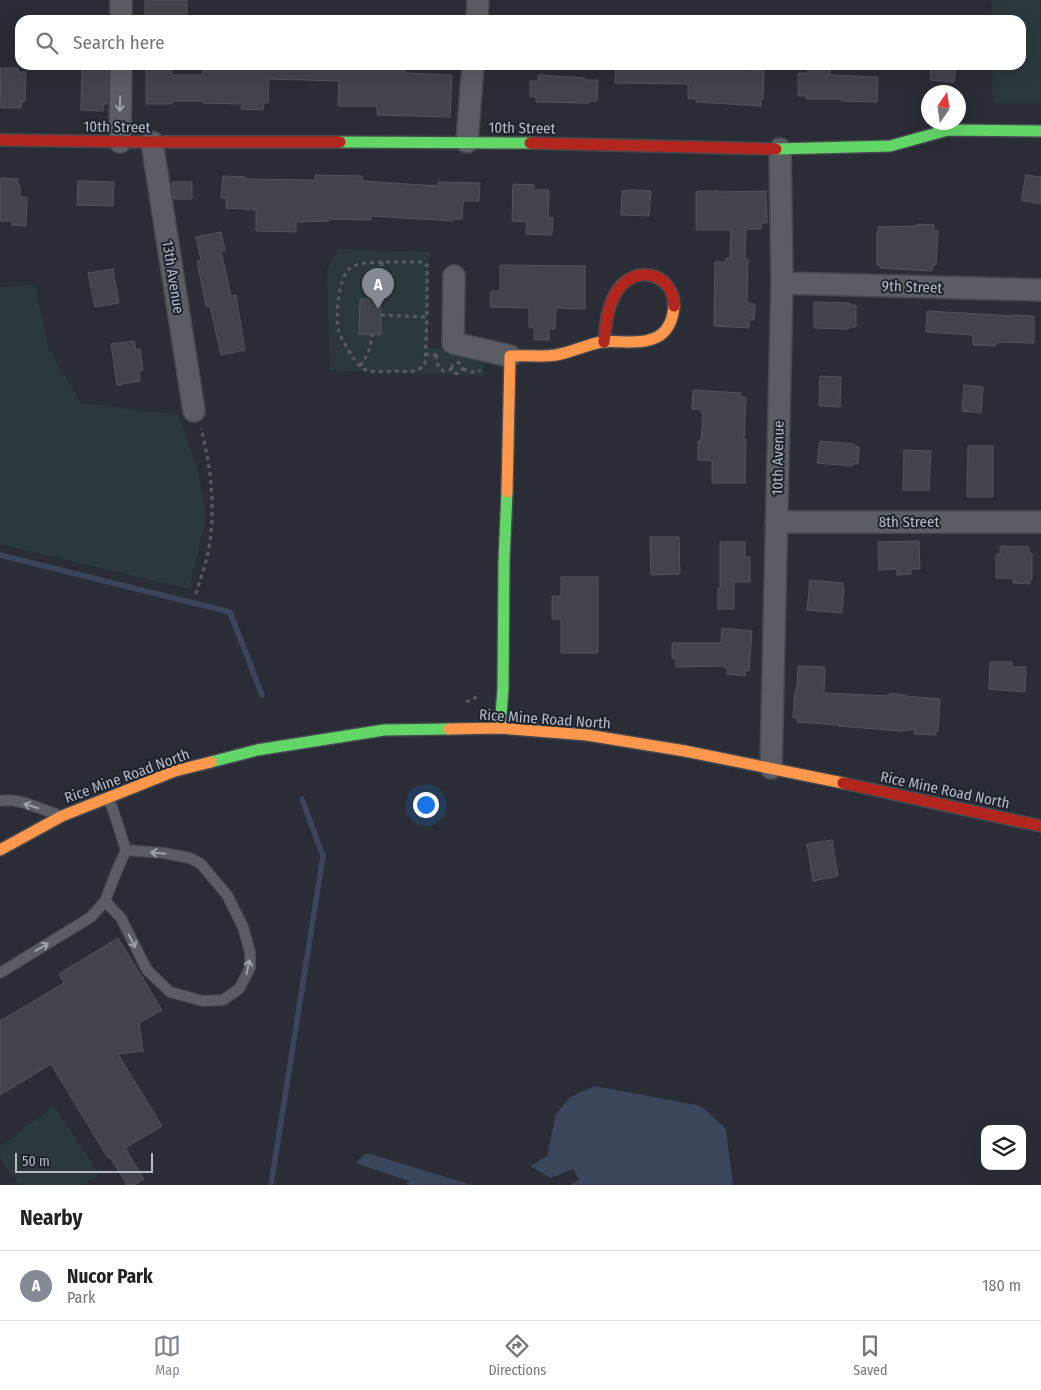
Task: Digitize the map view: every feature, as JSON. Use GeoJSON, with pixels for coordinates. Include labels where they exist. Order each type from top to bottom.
{"type":"FeatureCollection","features":[{"type":"Feature","properties":{"kind":"street"},"geometry":{"type":"LineString","coordinates":[[121,15],[122,0]]}},
{"type":"Feature","properties":{"kind":"street"},"geometry":{"type":"LineString","coordinates":[[477,15],[478,0]]}},
{"type":"Feature","properties":{"kind":"street"},"geometry":{"type":"LineString","coordinates":[[120,142],[121,70]]}},
{"type":"Feature","properties":{"kind":"street"},"geometry":{"type":"LineString","coordinates":[[467,142],[473,70]]}},
{"type":"Feature","properties":{"kind":"street","name":"10th Street"},"geometry":{"type":"LineString","coordinates":[[0,140],[467,142],[780,149],[890,146],[948,130],[1041,132]]}},
{"type":"Feature","properties":{"kind":"street","name":"13th Avenue"},"geometry":{"type":"LineString","coordinates":[[152,142],[194,411]]}},
{"type":"Feature","properties":{"kind":"street","name":"10th Avenue"},"geometry":{"type":"LineString","coordinates":[[771,768],[782,284],[780,149]]}},
{"type":"Feature","properties":{"kind":"street"},"geometry":{"type":"LineString","coordinates":[[454,276],[453,343],[510,356],[555,355],[604,342],[638,341],[655,338],[670,324],[675,300],[672,289],[664,280],[655,275],[645,274],[626,280],[608,308],[604,342]]}},
{"type":"Feature","properties":{"kind":"street","name":"9th Street"},"geometry":{"type":"LineString","coordinates":[[782,284],[1041,290]]}},
{"type":"Feature","properties":{"kind":"street"},"geometry":{"type":"LineString","coordinates":[[500,728],[503,695],[504,561],[508,490],[510,356]]}},
{"type":"Feature","properties":{"kind":"street","name":"8th Street"},"geometry":{"type":"LineString","coordinates":[[776,522],[1041,522]]}},
{"type":"Feature","properties":{"kind":"street","name":"Rice Mine Road North"},"geometry":{"type":"LineString","coordinates":[[0,850],[62,816],[175,771],[257,750],[384,730],[500,728],[587,734],[771,768],[1041,826]]}},
{"type":"Feature","properties":{"kind":"lane"},"geometry":{"type":"LineString","coordinates":[[0,972],[91,917],[105,901],[126,850],[118,829],[116,814],[108,797]]}},
{"type":"Feature","properties":{"kind":"lane"},"geometry":{"type":"LineString","coordinates":[[0,801],[5,800],[26,804],[62,816]]}},
{"type":"Feature","properties":{"kind":"lane"},"geometry":{"type":"LineString","coordinates":[[105,901],[121,918],[147,970],[170,992],[203,1001],[223,1000],[240,989],[250,968],[250,952],[243,927],[227,895],[201,864],[190,858],[163,853],[126,850]]}},
{"type":"Feature","properties":{"kind":"path"},"geometry":{"type":"LineString","coordinates":[[381,299],[382,262]]}},
{"type":"Feature","properties":{"kind":"path"},"geometry":{"type":"LineString","coordinates":[[424,262],[427,265],[427,317],[425,364],[419,370],[414,372],[362,368],[339,332],[339,292],[341,281],[348,270],[356,264],[424,262]]}},
{"type":"Feature","properties":{"kind":"path"},"geometry":{"type":"LineString","coordinates":[[381,315],[427,317]]}},
{"type":"Feature","properties":{"kind":"path"},"geometry":{"type":"LineString","coordinates":[[360,366],[366,359],[371,346],[372,334]]}},
{"type":"Feature","properties":{"kind":"path"},"geometry":{"type":"LineString","coordinates":[[436,355],[440,369],[452,368]]}},
{"type":"Feature","properties":{"kind":"path"},"geometry":{"type":"LineString","coordinates":[[194,411],[200,422],[206,448],[213,502],[212,528],[206,560],[196,594]]}},
{"type":"Feature","properties":{"kind":"shaded area"},"geometry":{"type":"Polygon","coordinates":[[[991,0],[1040,0],[1041,103],[993,103],[992,70],[1026,70],[1026,15],[991,15],[991,0]]]}},
{"type":"Feature","properties":{"kind":"shaded area"},"geometry":{"type":"Polygon","coordinates":[[[337,249],[429,252],[428,347],[481,355],[485,361],[484,376],[330,370],[327,271],[337,249]]]}},
{"type":"Feature","properties":{"kind":"shaded area"},"geometry":{"type":"Polygon","coordinates":[[[35,285],[49,350],[81,403],[178,415],[198,472],[206,517],[189,589],[0,544],[0,287],[35,285]]]}},
{"type":"Feature","properties":{"kind":"shaded area"},"geometry":{"type":"Polygon","coordinates":[[[54,1106],[99,1174],[82,1185],[19,1185],[0,1158],[0,1147],[54,1106]]]}},
{"type":"Feature","properties":{"kind":"water"},"geometry":{"type":"Polygon","coordinates":[[[595,1086],[701,1106],[726,1129],[733,1185],[570,1185],[579,1180],[573,1169],[551,1178],[530,1166],[547,1156],[556,1114],[570,1097],[595,1086]]]}},
{"type":"Feature","properties":{"kind":"water"},"geometry":{"type":"Polygon","coordinates":[[[367,1153],[472,1185],[421,1185],[355,1163],[367,1153]]]}},
{"type":"Feature","properties":{"kind":"building"},"geometry":{"type":"Polygon","coordinates":[[[145,0],[187,0],[187,15],[145,15],[145,0]]]}},
{"type":"Feature","properties":{"kind":"building"},"geometry":{"type":"Polygon","coordinates":[[[0,68],[15,68],[18,72],[26,72],[25,101],[22,101],[21,108],[1,108],[0,68]]]}},
{"type":"Feature","properties":{"kind":"building"},"geometry":{"type":"Polygon","coordinates":[[[82,70],[108,70],[107,104],[104,104],[103,111],[81,110],[82,70]]]}},
{"type":"Feature","properties":{"kind":"building"},"geometry":{"type":"Polygon","coordinates":[[[146,70],[172,70],[172,75],[203,75],[203,70],[405,70],[405,73],[452,75],[450,117],[377,115],[377,106],[338,106],[339,81],[269,79],[268,103],[264,103],[263,110],[241,109],[242,104],[203,103],[203,101],[172,101],[172,104],[146,104],[146,70]]]}},
{"type":"Feature","properties":{"kind":"building"},"geometry":{"type":"Polygon","coordinates":[[[616,70],[764,70],[761,106],[696,102],[696,99],[688,98],[688,84],[615,83],[616,70]]]}},
{"type":"Feature","properties":{"kind":"building"},"geometry":{"type":"Polygon","coordinates":[[[808,70],[830,70],[830,75],[878,77],[877,102],[807,99],[807,96],[798,96],[798,73],[808,73],[808,70]]]}},
{"type":"Feature","properties":{"kind":"building"},"geometry":{"type":"Polygon","coordinates":[[[931,70],[955,70],[954,82],[930,80],[931,70]]]}},
{"type":"Feature","properties":{"kind":"building"},"geometry":{"type":"Polygon","coordinates":[[[538,75],[598,80],[597,101],[589,101],[589,103],[536,102],[536,97],[530,97],[530,81],[538,81],[538,75]]]}},
{"type":"Feature","properties":{"kind":"building"},"geometry":{"type":"Polygon","coordinates":[[[315,175],[362,176],[362,181],[438,186],[439,182],[480,183],[479,201],[463,201],[462,219],[453,219],[453,221],[371,216],[371,220],[329,219],[329,221],[296,222],[296,232],[256,231],[256,210],[226,208],[227,198],[221,198],[223,176],[245,177],[245,179],[315,180],[315,175]]]}},
{"type":"Feature","properties":{"kind":"building"},"geometry":{"type":"Polygon","coordinates":[[[1026,175],[1041,177],[1041,204],[1021,200],[1026,175]]]}},
{"type":"Feature","properties":{"kind":"building"},"geometry":{"type":"Polygon","coordinates":[[[0,178],[18,179],[20,197],[27,197],[26,226],[12,225],[12,221],[0,221],[0,178]]]}},
{"type":"Feature","properties":{"kind":"building"},"geometry":{"type":"Polygon","coordinates":[[[78,181],[114,182],[113,206],[77,205],[78,181]]]}},
{"type":"Feature","properties":{"kind":"building"},"geometry":{"type":"Polygon","coordinates":[[[172,182],[192,182],[192,199],[174,199],[172,182]]]}},
{"type":"Feature","properties":{"kind":"building"},"geometry":{"type":"Polygon","coordinates":[[[513,184],[534,185],[534,190],[549,190],[548,218],[553,218],[552,235],[526,234],[527,222],[512,221],[513,184]]]}},
{"type":"Feature","properties":{"kind":"building"},"geometry":{"type":"Polygon","coordinates":[[[622,191],[651,191],[649,216],[621,215],[622,191]]]}},
{"type":"Feature","properties":{"kind":"building"},"geometry":{"type":"Polygon","coordinates":[[[766,191],[767,223],[761,223],[761,229],[746,229],[745,259],[748,259],[747,302],[755,304],[754,320],[749,320],[749,328],[714,326],[715,262],[726,262],[726,258],[730,258],[731,230],[696,230],[696,192],[766,191]]]}},
{"type":"Feature","properties":{"kind":"building"},"geometry":{"type":"Polygon","coordinates":[[[917,224],[934,225],[934,231],[938,231],[936,265],[933,265],[932,271],[880,268],[880,265],[877,265],[878,227],[917,226],[917,224]]]}},
{"type":"Feature","properties":{"kind":"building"},"geometry":{"type":"Polygon","coordinates":[[[221,232],[225,250],[221,251],[231,296],[236,295],[245,350],[221,355],[210,306],[206,306],[197,261],[201,260],[196,237],[221,232]]]}},
{"type":"Feature","properties":{"kind":"building"},"geometry":{"type":"Polygon","coordinates":[[[500,265],[585,266],[585,309],[556,308],[555,329],[549,328],[549,340],[534,340],[534,327],[529,328],[529,308],[490,307],[491,291],[500,291],[500,265]]]}},
{"type":"Feature","properties":{"kind":"building"},"geometry":{"type":"Polygon","coordinates":[[[113,269],[119,303],[95,307],[88,273],[113,269]]]}},
{"type":"Feature","properties":{"kind":"building"},"geometry":{"type":"Polygon","coordinates":[[[360,299],[381,299],[381,335],[359,334],[360,299]]]}},
{"type":"Feature","properties":{"kind":"building"},"geometry":{"type":"Polygon","coordinates":[[[814,302],[850,303],[849,305],[856,305],[856,327],[848,327],[849,329],[814,328],[814,302]]]}},
{"type":"Feature","properties":{"kind":"building"},"geometry":{"type":"Polygon","coordinates":[[[927,311],[1034,316],[1034,343],[996,342],[996,346],[973,345],[973,335],[926,332],[927,311]]]}},
{"type":"Feature","properties":{"kind":"building"},"geometry":{"type":"Polygon","coordinates":[[[134,341],[136,350],[140,349],[143,370],[139,371],[140,381],[117,385],[111,344],[134,341]]]}},
{"type":"Feature","properties":{"kind":"building"},"geometry":{"type":"Polygon","coordinates":[[[820,376],[841,377],[840,407],[819,406],[820,376]]]}},
{"type":"Feature","properties":{"kind":"building"},"geometry":{"type":"Polygon","coordinates":[[[964,385],[983,387],[981,413],[962,411],[964,385]]]}},
{"type":"Feature","properties":{"kind":"building"},"geometry":{"type":"Polygon","coordinates":[[[693,390],[741,393],[741,397],[746,398],[744,439],[746,439],[745,483],[712,483],[712,461],[698,460],[698,441],[701,441],[703,413],[701,413],[701,410],[692,409],[693,390]]]}},
{"type":"Feature","properties":{"kind":"building"},"geometry":{"type":"Polygon","coordinates":[[[820,441],[854,444],[854,446],[859,447],[858,464],[852,464],[852,466],[817,463],[820,441]]]}},
{"type":"Feature","properties":{"kind":"building"},"geometry":{"type":"Polygon","coordinates":[[[968,446],[993,446],[993,497],[967,497],[968,446]]]}},
{"type":"Feature","properties":{"kind":"building"},"geometry":{"type":"Polygon","coordinates":[[[904,450],[931,451],[929,490],[903,490],[904,450]]]}},
{"type":"Feature","properties":{"kind":"building"},"geometry":{"type":"Polygon","coordinates":[[[650,537],[679,537],[680,574],[651,575],[650,537]]]}},
{"type":"Feature","properties":{"kind":"building"},"geometry":{"type":"Polygon","coordinates":[[[919,541],[920,569],[911,569],[911,574],[897,575],[897,569],[879,570],[878,542],[919,541]]]}},
{"type":"Feature","properties":{"kind":"building"},"geometry":{"type":"Polygon","coordinates":[[[720,542],[745,542],[745,557],[750,557],[750,582],[734,582],[734,609],[718,609],[720,542]]]}},
{"type":"Feature","properties":{"kind":"building"},"geometry":{"type":"Polygon","coordinates":[[[1000,546],[1029,547],[1029,553],[1032,553],[1032,579],[1030,579],[1030,584],[1013,583],[1013,578],[996,578],[996,554],[1000,554],[1000,546]]]}},
{"type":"Feature","properties":{"kind":"building"},"geometry":{"type":"Polygon","coordinates":[[[561,577],[598,577],[598,653],[561,653],[561,619],[552,619],[552,596],[561,596],[561,577]]]}},
{"type":"Feature","properties":{"kind":"building"},"geometry":{"type":"Polygon","coordinates":[[[810,580],[843,583],[842,613],[807,610],[810,580]]]}},
{"type":"Feature","properties":{"kind":"building"},"geometry":{"type":"Polygon","coordinates":[[[722,628],[752,631],[749,671],[745,670],[745,676],[727,674],[728,668],[724,668],[724,666],[676,667],[676,658],[672,658],[672,643],[721,643],[722,628]]]}},
{"type":"Feature","properties":{"kind":"building"},"geometry":{"type":"Polygon","coordinates":[[[990,662],[1012,662],[1012,667],[1026,667],[1025,692],[989,689],[990,662]]]}},
{"type":"Feature","properties":{"kind":"building"},"geometry":{"type":"Polygon","coordinates":[[[798,666],[825,667],[824,693],[890,696],[890,693],[940,699],[938,731],[936,731],[936,735],[914,734],[915,729],[901,731],[797,722],[798,718],[793,718],[798,666]]]}},
{"type":"Feature","properties":{"kind":"building"},"geometry":{"type":"Polygon","coordinates":[[[832,840],[838,876],[813,881],[807,844],[832,840]]]}},
{"type":"Feature","properties":{"kind":"building"},"geometry":{"type":"Polygon","coordinates":[[[118,938],[162,1010],[139,1023],[143,1051],[118,1054],[162,1126],[125,1148],[144,1179],[135,1185],[127,1185],[110,1157],[108,1158],[51,1064],[0,1095],[0,1021],[64,983],[59,974],[118,938]]]}},
{"type":"Feature","properties":{"kind":"waterway"},"geometry":{"type":"LineString","coordinates":[[0,555],[230,612],[262,695]]}},
{"type":"Feature","properties":{"kind":"waterway"},"geometry":{"type":"LineString","coordinates":[[271,1185],[323,856],[302,799]]}},
{"type":"Feature","properties":{"kind":"waterway"},"geometry":{"type":"LineString","coordinates":[[409,1185],[417,1184]]}},
{"type":"Feature","properties":{"kind":"traffic: fast"},"geometry":{"type":"LineString","coordinates":[[776,149],[890,146],[948,130],[1041,131]]}},
{"type":"Feature","properties":{"kind":"traffic: fast"},"geometry":{"type":"LineString","coordinates":[[340,142],[530,143]]}},
{"type":"Feature","properties":{"kind":"traffic: fast"},"geometry":{"type":"LineString","coordinates":[[500,728],[503,689],[504,561],[507,492]]}},
{"type":"Feature","properties":{"kind":"traffic: fast"},"geometry":{"type":"LineString","coordinates":[[211,762],[257,750],[384,730],[449,729]]}},
{"type":"Feature","properties":{"kind":"traffic: slow"},"geometry":{"type":"LineString","coordinates":[[507,492],[510,356],[556,355],[601,342],[638,342],[652,339],[659,336],[668,327],[672,319],[674,306]]}},
{"type":"Feature","properties":{"kind":"traffic: slow"},"geometry":{"type":"LineString","coordinates":[[449,729],[500,728],[587,735],[685,751],[843,783]]}},
{"type":"Feature","properties":{"kind":"traffic: slow"},"geometry":{"type":"LineString","coordinates":[[0,850],[62,816],[175,771],[211,762]]}},
{"type":"Feature","properties":{"kind":"traffic: jam"},"geometry":{"type":"LineString","coordinates":[[0,140],[340,142]]}},
{"type":"Feature","properties":{"kind":"traffic: jam"},"geometry":{"type":"LineString","coordinates":[[530,143],[776,149]]}},
{"type":"Feature","properties":{"kind":"traffic: jam"},"geometry":{"type":"LineString","coordinates":[[604,342],[612,300],[620,287],[628,280],[636,276],[645,275],[654,276],[662,280],[672,295],[674,306]]}},
{"type":"Feature","properties":{"kind":"traffic: jam"},"geometry":{"type":"LineString","coordinates":[[843,783],[1041,826]]}},
{"type":"Feature","properties":{"kind":"place","name":"Nucor Park"},"geometry":{"type":"Point","coordinates":[378,309]}}]}
